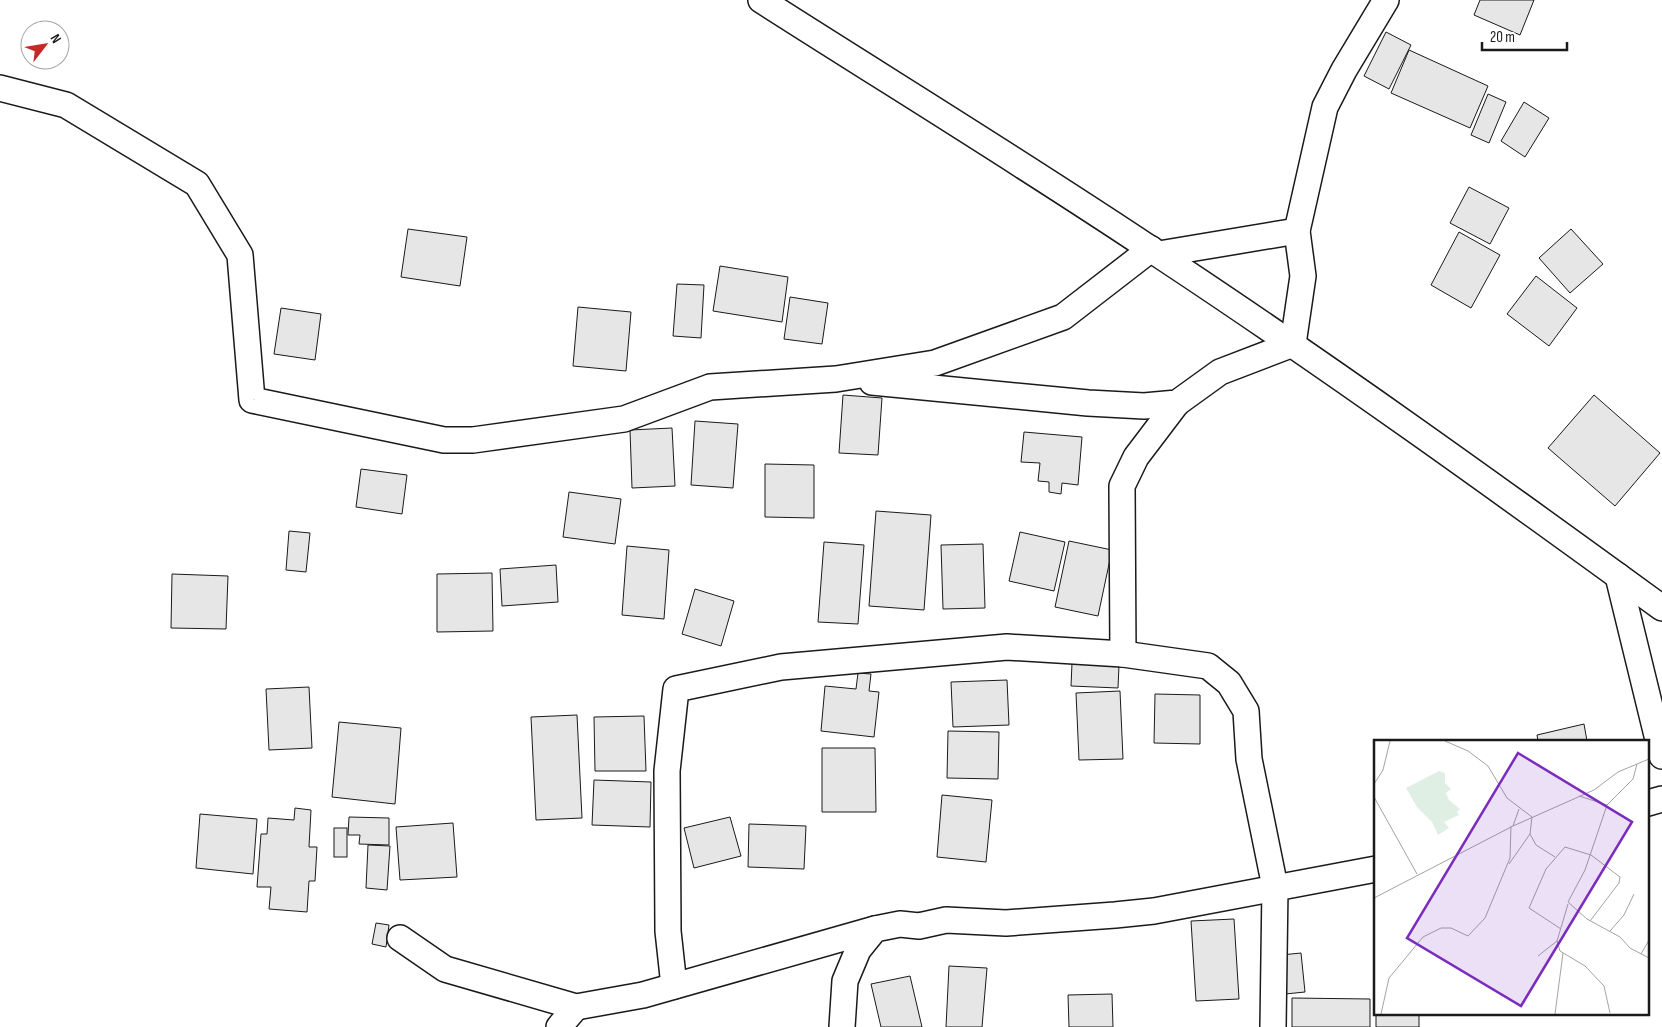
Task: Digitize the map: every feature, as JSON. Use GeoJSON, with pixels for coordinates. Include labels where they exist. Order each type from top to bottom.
{"type":"FeatureCollection","features":[{"type":"Feature","properties":{"kind":"street"},"geometry":{"type":"LineString","coordinates":[[761,0],[1155,252],[1293,344],[1403,420],[1662,608]]}},
{"type":"Feature","properties":{"kind":"street"},"geometry":{"type":"LineString","coordinates":[[1293,344],[1303,276],[1297,231],[1325,107],[1344,70],[1386,0]]}},
{"type":"Feature","properties":{"kind":"street"},"geometry":{"type":"LineString","coordinates":[[0,88],[66,105],[198,184],[240,255],[252,400],[444,440],[473,440],[624,419],[710,388],[836,379],[935,363],[1063,317],[1155,252],[1297,231]]}},
{"type":"Feature","properties":{"kind":"street"},"geometry":{"type":"LineString","coordinates":[[1123,654],[1122,486],[1136,457],[1177,403],[1220,372],[1293,344]]}},
{"type":"Feature","properties":{"kind":"street"},"geometry":{"type":"LineString","coordinates":[[836,379],[1088,403],[1144,406],[1177,403]]}},
{"type":"Feature","properties":{"kind":"street"},"geometry":{"type":"LineString","coordinates":[[1618,576],[1662,756]]}},
{"type":"Feature","properties":{"kind":"street"},"geometry":{"type":"LineString","coordinates":[[674,986],[668,931],[667,771],[676,689],[781,667],[997,648],[1123,654],[1208,666],[1230,683],[1246,711],[1249,759],[1275,887],[1273,1027]]}},
{"type":"Feature","properties":{"kind":"street"},"geometry":{"type":"LineString","coordinates":[[400,938],[445,969],[576,1007],[674,986],[875,929],[900,924],[919,926],[946,920],[1006,923],[1115,915],[1154,910],[1374,869]]}},
{"type":"Feature","properties":{"kind":"street"},"geometry":{"type":"LineString","coordinates":[[842,1027],[845,981],[858,950],[875,929]]}},
{"type":"Feature","properties":{"kind":"street"},"geometry":{"type":"LineString","coordinates":[[559,1027],[576,1007]]}},
{"type":"Feature","properties":{"kind":"building"},"geometry":{"type":"Polygon","coordinates":[[[1480,0],[1534,0],[1520,35],[1474,15],[1480,0]]]}},
{"type":"Feature","properties":{"kind":"building"},"geometry":{"type":"Polygon","coordinates":[[[1386,32],[1411,45],[1389,89],[1364,76],[1386,32]]]}},
{"type":"Feature","properties":{"kind":"building"},"geometry":{"type":"Polygon","coordinates":[[[1409,50],[1488,86],[1470,128],[1391,93],[1409,50]]]}},
{"type":"Feature","properties":{"kind":"building"},"geometry":{"type":"Polygon","coordinates":[[[1488,94],[1506,102],[1489,143],[1471,135],[1488,94]]]}},
{"type":"Feature","properties":{"kind":"building"},"geometry":{"type":"Polygon","coordinates":[[[1524,102],[1549,118],[1525,157],[1501,141],[1524,102]]]}},
{"type":"Feature","properties":{"kind":"building"},"geometry":{"type":"Polygon","coordinates":[[[1469,187],[1509,208],[1490,244],[1450,223],[1469,187]]]}},
{"type":"Feature","properties":{"kind":"building"},"geometry":{"type":"Polygon","coordinates":[[[408,229],[467,237],[460,286],[401,277],[408,229]]]}},
{"type":"Feature","properties":{"kind":"building"},"geometry":{"type":"Polygon","coordinates":[[[1571,229],[1603,264],[1570,293],[1539,258],[1571,229]]]}},
{"type":"Feature","properties":{"kind":"building"},"geometry":{"type":"Polygon","coordinates":[[[1459,232],[1500,255],[1471,308],[1431,285],[1459,232]]]}},
{"type":"Feature","properties":{"kind":"building"},"geometry":{"type":"Polygon","coordinates":[[[720,266],[788,277],[782,322],[713,311],[720,266]]]}},
{"type":"Feature","properties":{"kind":"building"},"geometry":{"type":"Polygon","coordinates":[[[1536,276],[1577,308],[1549,346],[1507,314],[1536,276]]]}},
{"type":"Feature","properties":{"kind":"building"},"geometry":{"type":"Polygon","coordinates":[[[677,284],[704,285],[701,338],[673,336],[677,284]]]}},
{"type":"Feature","properties":{"kind":"building"},"geometry":{"type":"Polygon","coordinates":[[[790,297],[828,303],[822,344],[784,339],[790,297]]]}},
{"type":"Feature","properties":{"kind":"building"},"geometry":{"type":"Polygon","coordinates":[[[578,307],[631,312],[626,371],[573,366],[578,307]]]}},
{"type":"Feature","properties":{"kind":"building"},"geometry":{"type":"Polygon","coordinates":[[[281,308],[321,314],[315,360],[274,354],[281,308]]]}},
{"type":"Feature","properties":{"kind":"building"},"geometry":{"type":"Polygon","coordinates":[[[843,395],[882,398],[878,455],[839,453],[843,395]]]}},
{"type":"Feature","properties":{"kind":"building"},"geometry":{"type":"Polygon","coordinates":[[[1594,395],[1660,453],[1615,506],[1548,448],[1594,395]]]}},
{"type":"Feature","properties":{"kind":"building"},"geometry":{"type":"Polygon","coordinates":[[[695,421],[738,424],[733,488],[691,485],[695,421]]]}},
{"type":"Feature","properties":{"kind":"building"},"geometry":{"type":"Polygon","coordinates":[[[672,428],[675,486],[632,488],[630,430],[672,428]]]}},
{"type":"Feature","properties":{"kind":"building"},"geometry":{"type":"Polygon","coordinates":[[[1024,432],[1082,437],[1078,485],[1062,483],[1061,494],[1049,492],[1049,482],[1038,481],[1040,463],[1021,462],[1024,432]]]}},
{"type":"Feature","properties":{"kind":"building"},"geometry":{"type":"Polygon","coordinates":[[[765,464],[814,465],[814,518],[765,517],[765,464]]]}},
{"type":"Feature","properties":{"kind":"building"},"geometry":{"type":"Polygon","coordinates":[[[361,469],[407,475],[402,514],[356,507],[361,469]]]}},
{"type":"Feature","properties":{"kind":"building"},"geometry":{"type":"Polygon","coordinates":[[[569,492],[621,499],[615,544],[563,537],[569,492]]]}},
{"type":"Feature","properties":{"kind":"building"},"geometry":{"type":"Polygon","coordinates":[[[876,511],[931,515],[924,610],[869,606],[876,511]]]}},
{"type":"Feature","properties":{"kind":"building"},"geometry":{"type":"Polygon","coordinates":[[[289,531],[310,533],[306,572],[286,570],[289,531]]]}},
{"type":"Feature","properties":{"kind":"building"},"geometry":{"type":"Polygon","coordinates":[[[1020,532],[1065,542],[1054,591],[1009,581],[1020,532]]]}},
{"type":"Feature","properties":{"kind":"building"},"geometry":{"type":"Polygon","coordinates":[[[1069,541],[1112,550],[1098,616],[1055,607],[1069,541]]]}},
{"type":"Feature","properties":{"kind":"building"},"geometry":{"type":"Polygon","coordinates":[[[824,542],[864,545],[858,624],[818,622],[824,542]]]}},
{"type":"Feature","properties":{"kind":"building"},"geometry":{"type":"Polygon","coordinates":[[[983,544],[985,608],[943,609],[941,545],[983,544]]]}},
{"type":"Feature","properties":{"kind":"building"},"geometry":{"type":"Polygon","coordinates":[[[627,546],[669,550],[664,619],[622,615],[627,546]]]}},
{"type":"Feature","properties":{"kind":"building"},"geometry":{"type":"Polygon","coordinates":[[[556,565],[558,602],[502,606],[500,569],[556,565]]]}},
{"type":"Feature","properties":{"kind":"building"},"geometry":{"type":"Polygon","coordinates":[[[492,573],[493,631],[437,632],[437,574],[492,573]]]}},
{"type":"Feature","properties":{"kind":"building"},"geometry":{"type":"Polygon","coordinates":[[[172,574],[228,576],[226,629],[171,628],[172,574]]]}},
{"type":"Feature","properties":{"kind":"building"},"geometry":{"type":"Polygon","coordinates":[[[695,589],[734,601],[721,646],[682,634],[695,589]]]}},
{"type":"Feature","properties":{"kind":"building"},"geometry":{"type":"Polygon","coordinates":[[[1072,663],[1119,665],[1118,688],[1071,686],[1072,663]]]}},
{"type":"Feature","properties":{"kind":"building"},"geometry":{"type":"Polygon","coordinates":[[[858,673],[871,674],[869,691],[879,692],[874,737],[821,731],[825,686],[856,689],[858,673]]]}},
{"type":"Feature","properties":{"kind":"building"},"geometry":{"type":"Polygon","coordinates":[[[1007,680],[1009,725],[953,727],[951,682],[1007,680]]]}},
{"type":"Feature","properties":{"kind":"building"},"geometry":{"type":"Polygon","coordinates":[[[309,687],[312,748],[269,750],[266,689],[309,687]]]}},
{"type":"Feature","properties":{"kind":"building"},"geometry":{"type":"Polygon","coordinates":[[[1120,691],[1123,759],[1079,760],[1076,693],[1120,691]]]}},
{"type":"Feature","properties":{"kind":"building"},"geometry":{"type":"Polygon","coordinates":[[[1155,694],[1200,695],[1200,744],[1154,743],[1155,694]]]}},
{"type":"Feature","properties":{"kind":"building"},"geometry":{"type":"Polygon","coordinates":[[[577,715],[582,818],[536,820],[531,717],[577,715]]]}},
{"type":"Feature","properties":{"kind":"building"},"geometry":{"type":"Polygon","coordinates":[[[644,716],[646,771],[595,771],[594,717],[644,716]]]}},
{"type":"Feature","properties":{"kind":"building"},"geometry":{"type":"Polygon","coordinates":[[[339,722],[401,728],[395,804],[332,797],[339,722]]]}},
{"type":"Feature","properties":{"kind":"building"},"geometry":{"type":"Polygon","coordinates":[[[1584,724],[1587,740],[1538,740],[1537,735],[1584,724]]]}},
{"type":"Feature","properties":{"kind":"building"},"geometry":{"type":"Polygon","coordinates":[[[948,731],[999,732],[998,779],[947,778],[948,731]]]}},
{"type":"Feature","properties":{"kind":"building"},"geometry":{"type":"Polygon","coordinates":[[[822,748],[875,748],[876,812],[822,812],[822,748]]]}},
{"type":"Feature","properties":{"kind":"building"},"geometry":{"type":"Polygon","coordinates":[[[594,780],[651,782],[650,827],[592,825],[594,780]]]}},
{"type":"Feature","properties":{"kind":"building"},"geometry":{"type":"Polygon","coordinates":[[[942,795],[992,800],[986,862],[937,857],[942,795]]]}},
{"type":"Feature","properties":{"kind":"building"},"geometry":{"type":"Polygon","coordinates":[[[295,808],[311,810],[309,847],[317,847],[315,881],[309,881],[307,912],[269,909],[271,887],[257,887],[261,834],[267,834],[268,818],[294,820],[295,808]]]}},
{"type":"Feature","properties":{"kind":"building"},"geometry":{"type":"Polygon","coordinates":[[[200,814],[257,819],[253,874],[196,868],[200,814]]]}},
{"type":"Feature","properties":{"kind":"building"},"geometry":{"type":"Polygon","coordinates":[[[349,817],[389,818],[389,845],[359,844],[360,835],[348,835],[349,817]]]}},
{"type":"Feature","properties":{"kind":"building"},"geometry":{"type":"Polygon","coordinates":[[[730,817],[741,856],[694,868],[684,828],[730,817]]]}},
{"type":"Feature","properties":{"kind":"building"},"geometry":{"type":"Polygon","coordinates":[[[453,823],[457,877],[400,880],[396,827],[453,823]]]}},
{"type":"Feature","properties":{"kind":"building"},"geometry":{"type":"Polygon","coordinates":[[[749,824],[806,826],[804,869],[748,867],[749,824]]]}},
{"type":"Feature","properties":{"kind":"building"},"geometry":{"type":"Polygon","coordinates":[[[334,828],[347,828],[347,857],[334,857],[334,828]]]}},
{"type":"Feature","properties":{"kind":"building"},"geometry":{"type":"Polygon","coordinates":[[[368,845],[390,846],[387,890],[366,888],[368,845]]]}},
{"type":"Feature","properties":{"kind":"building"},"geometry":{"type":"Polygon","coordinates":[[[1234,919],[1239,999],[1196,1001],[1191,921],[1234,919]]]}},
{"type":"Feature","properties":{"kind":"building"},"geometry":{"type":"Polygon","coordinates":[[[376,923],[389,925],[386,947],[372,944],[376,923]]]}},
{"type":"Feature","properties":{"kind":"building"},"geometry":{"type":"Polygon","coordinates":[[[1301,953],[1305,992],[1285,994],[1281,955],[1301,953]]]}},
{"type":"Feature","properties":{"kind":"building"},"geometry":{"type":"Polygon","coordinates":[[[949,966],[987,968],[982,1027],[946,1027],[949,966]]]}},
{"type":"Feature","properties":{"kind":"building"},"geometry":{"type":"Polygon","coordinates":[[[910,976],[922,1027],[881,1027],[871,984],[910,976]]]}},
{"type":"Feature","properties":{"kind":"building"},"geometry":{"type":"Polygon","coordinates":[[[1112,994],[1113,1027],[1069,1027],[1068,995],[1112,994]]]}},
{"type":"Feature","properties":{"kind":"building"},"geometry":{"type":"Polygon","coordinates":[[[1292,998],[1370,999],[1370,1027],[1292,1027],[1292,998]]]}},
{"type":"Feature","properties":{"kind":"building"},"geometry":{"type":"Polygon","coordinates":[[[1376,1014],[1419,1014],[1419,1027],[1376,1027],[1376,1014]]]}}]}
